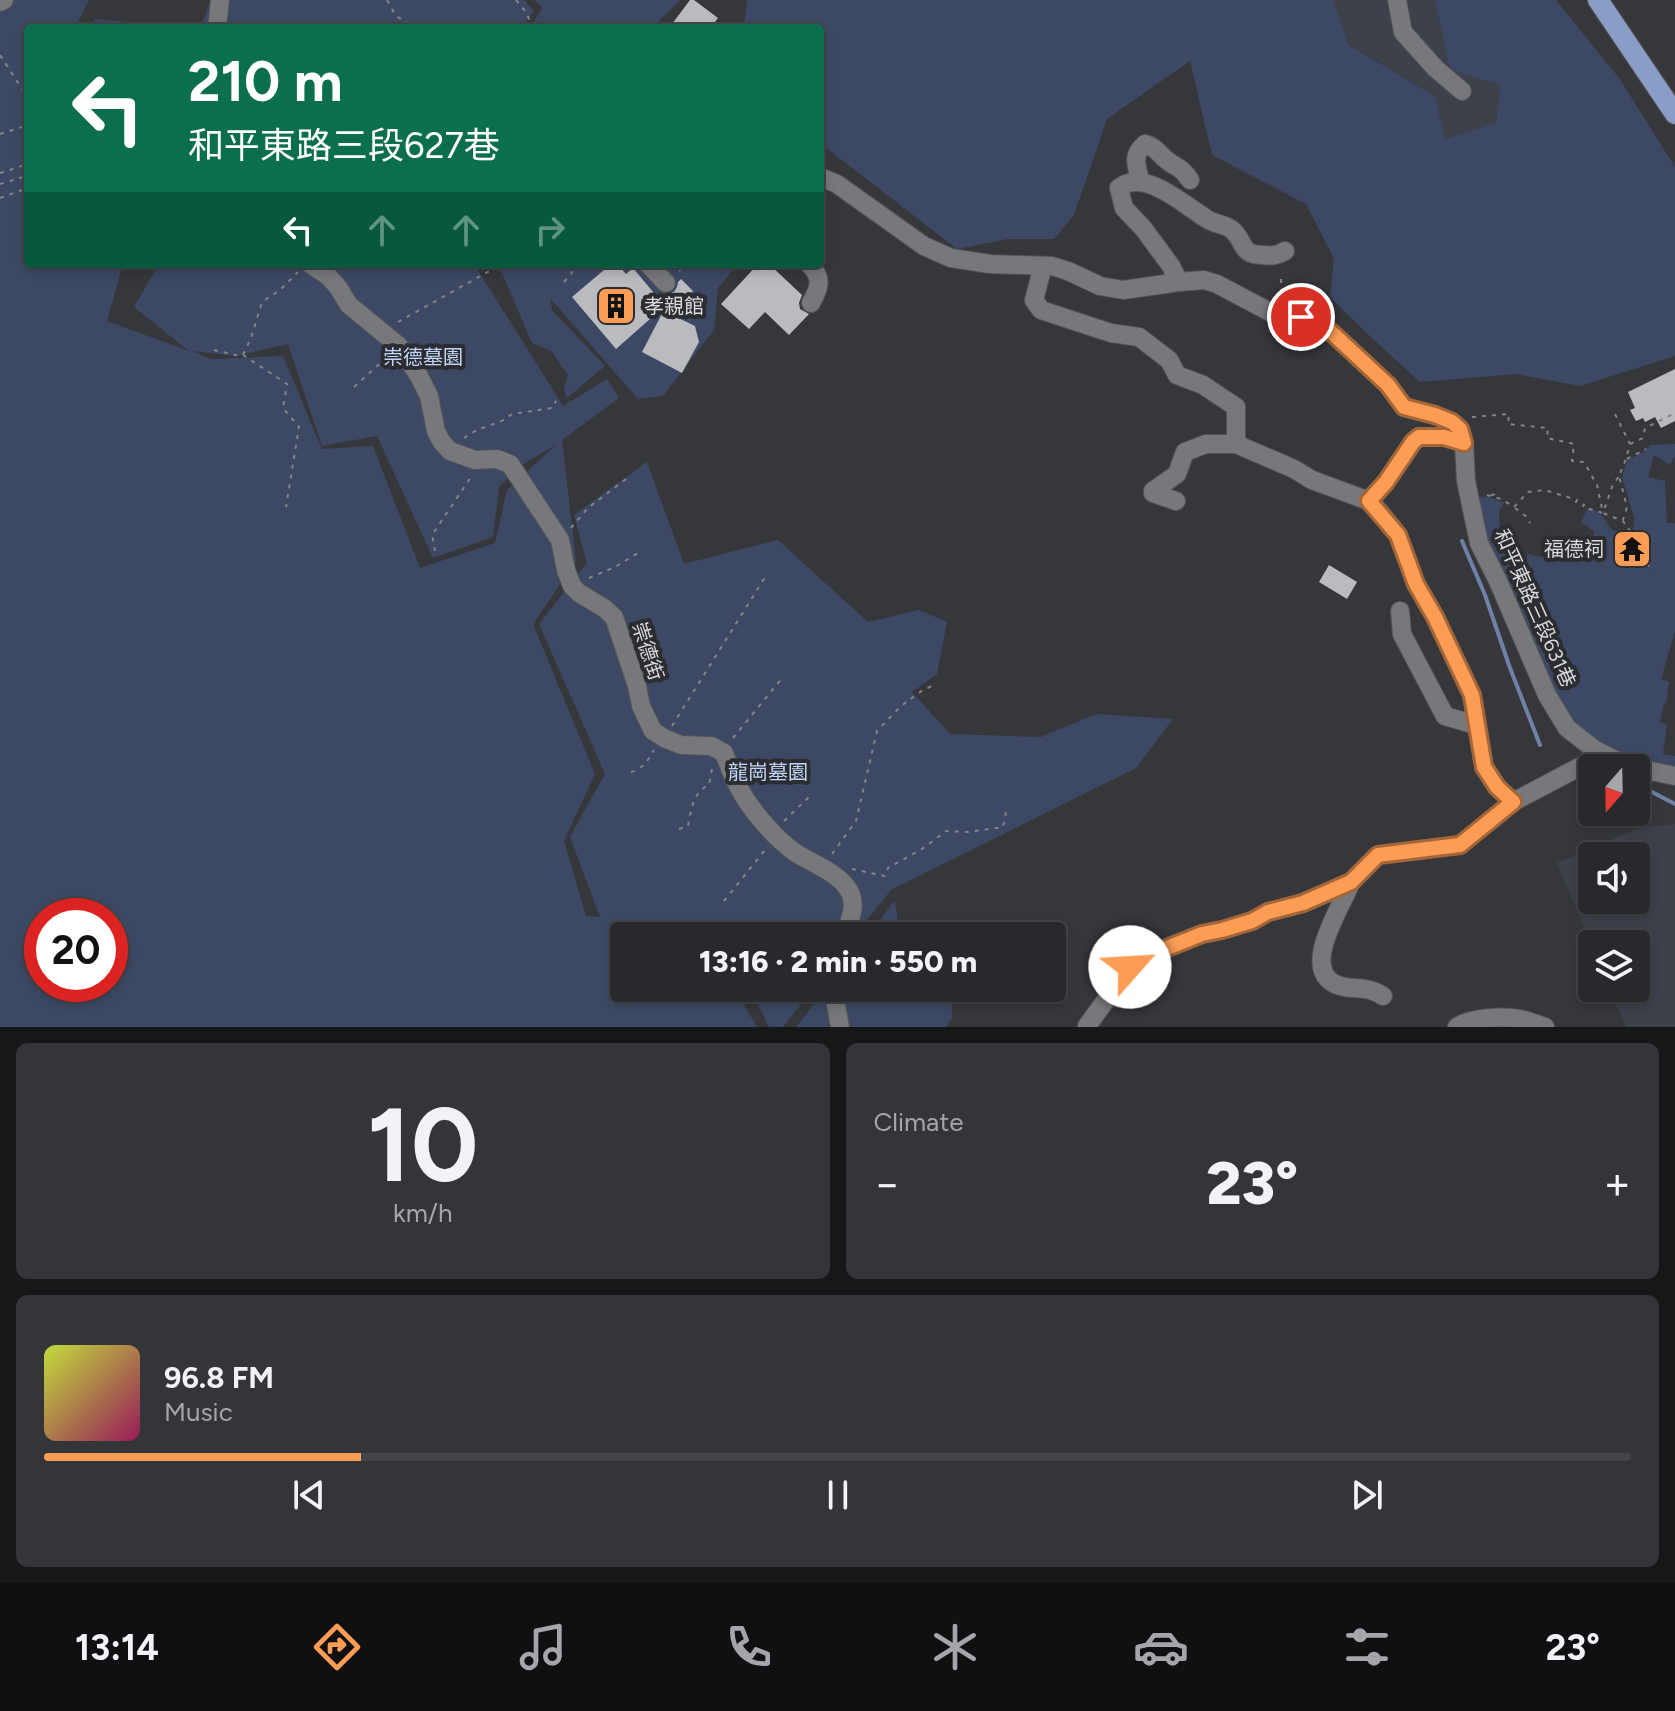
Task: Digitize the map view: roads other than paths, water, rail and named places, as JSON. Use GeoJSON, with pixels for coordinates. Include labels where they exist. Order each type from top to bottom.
{"type":"FeatureCollection","features":[{"type":"Feature","properties":{"kind":"main road"},"geometry":{"type":"LineString","coordinates":[[1598,0],[1675,114]]}},
{"type":"Feature","properties":{"kind":"street"},"geometry":{"type":"LineString","coordinates":[[217,24],[220,0]]}},
{"type":"Feature","properties":{"kind":"street"},"geometry":{"type":"LineString","coordinates":[[1397,0],[1403,32],[1435,68],[1462,91]]}},
{"type":"Feature","properties":{"kind":"street"},"geometry":{"type":"LineString","coordinates":[[1140,181],[1135,158],[1145,144],[1152,145],[1168,161],[1180,167],[1190,180]]}},
{"type":"Feature","properties":{"kind":"street"},"geometry":{"type":"LineString","coordinates":[[824,179],[837,184],[924,246],[951,258],[990,264],[1043,266],[1068,271],[1100,286],[1123,290],[1204,280],[1270,312],[1301,317],[1330,331],[1388,385],[1404,407],[1452,422],[1462,436]]}},
{"type":"Feature","properties":{"kind":"street"},"geometry":{"type":"LineString","coordinates":[[1179,282],[1143,228],[1124,208],[1119,188],[1125,182],[1140,181],[1160,188],[1211,222],[1231,229],[1248,253],[1277,256],[1285,251]]}},
{"type":"Feature","properties":{"kind":"street"},"geometry":{"type":"LineString","coordinates":[[1043,266],[1034,300],[1041,310],[1111,333],[1139,337],[1169,360],[1177,375],[1203,385],[1236,407],[1236,444]]}},
{"type":"Feature","properties":{"kind":"street","name":"崇德街"},"geometry":{"type":"LineString","coordinates":[[308,268],[328,276],[349,305],[399,346],[429,396],[436,431],[450,451],[475,460],[497,459],[510,464],[560,540],[572,586],[614,617],[641,706],[659,744],[728,747],[735,781],[775,835],[795,852],[838,878],[849,889],[854,904],[850,922]]}},
{"type":"Feature","properties":{"kind":"street"},"geometry":{"type":"LineString","coordinates":[[652,268],[666,283]]}},
{"type":"Feature","properties":{"kind":"street"},"geometry":{"type":"LineString","coordinates":[[811,303],[819,289],[817,272],[813,268]]}},
{"type":"Feature","properties":{"kind":"street"},"geometry":{"type":"LineString","coordinates":[[1369,501],[1419,437],[1462,436]]}},
{"type":"Feature","properties":{"kind":"street","name":"和平東路三段631巷"},"geometry":{"type":"LineString","coordinates":[[1462,436],[1466,481],[1479,543],[1547,695],[1567,728],[1613,759],[1675,776]]}},
{"type":"Feature","properties":{"kind":"street"},"geometry":{"type":"LineString","coordinates":[[1176,501],[1153,491],[1177,474],[1185,452],[1206,444],[1236,444],[1312,480],[1369,501],[1398,535],[1416,584],[1472,695],[1484,767],[1497,787],[1513,802]]}},
{"type":"Feature","properties":{"kind":"street"},"geometry":{"type":"LineString","coordinates":[[1400,611],[1402,634],[1445,716],[1476,725]]}},
{"type":"Feature","properties":{"kind":"street"},"geometry":{"type":"LineString","coordinates":[[1087,1026],[1130,967],[1147,956],[1202,934],[1303,903],[1351,882],[1378,855],[1460,845],[1513,802],[1578,768]]}},
{"type":"Feature","properties":{"kind":"street"},"geometry":{"type":"LineString","coordinates":[[1650,784],[1675,788]]}},
{"type":"Feature","properties":{"kind":"street"},"geometry":{"type":"LineString","coordinates":[[1351,882],[1326,935],[1322,956],[1326,977],[1333,983],[1349,988],[1364,987],[1383,996]]}},
{"type":"Feature","properties":{"kind":"street"},"geometry":{"type":"LineString","coordinates":[[836,1002],[840,1027]]}},
{"type":"Feature","properties":{"kind":"street"},"geometry":{"type":"LineString","coordinates":[[1457,1027],[1464,1022],[1486,1018],[1520,1019],[1545,1027]]}},
{"type":"Feature","properties":{"kind":"waterway"},"geometry":{"type":"LineString","coordinates":[[1462,541],[1540,745]]}},
{"type":"Feature","properties":{"kind":"waterway"},"geometry":{"type":"LineString","coordinates":[[1650,791],[1675,804]]}},
{"type":"Feature","properties":{"kind":"place","name":"孝親館"},"geometry":{"type":"Point","coordinates":[616,306]}},
{"type":"Feature","properties":{"kind":"place","name":"福德祠"},"geometry":{"type":"Point","coordinates":[1632,549]}},
{"type":"Feature","properties":{"kind":"park label","name":"崇德墓園"},"geometry":{"type":"Point","coordinates":[423,357]}},
{"type":"Feature","properties":{"kind":"park label","name":"龍崗墓園"},"geometry":{"type":"Point","coordinates":[768,772]}}]}
